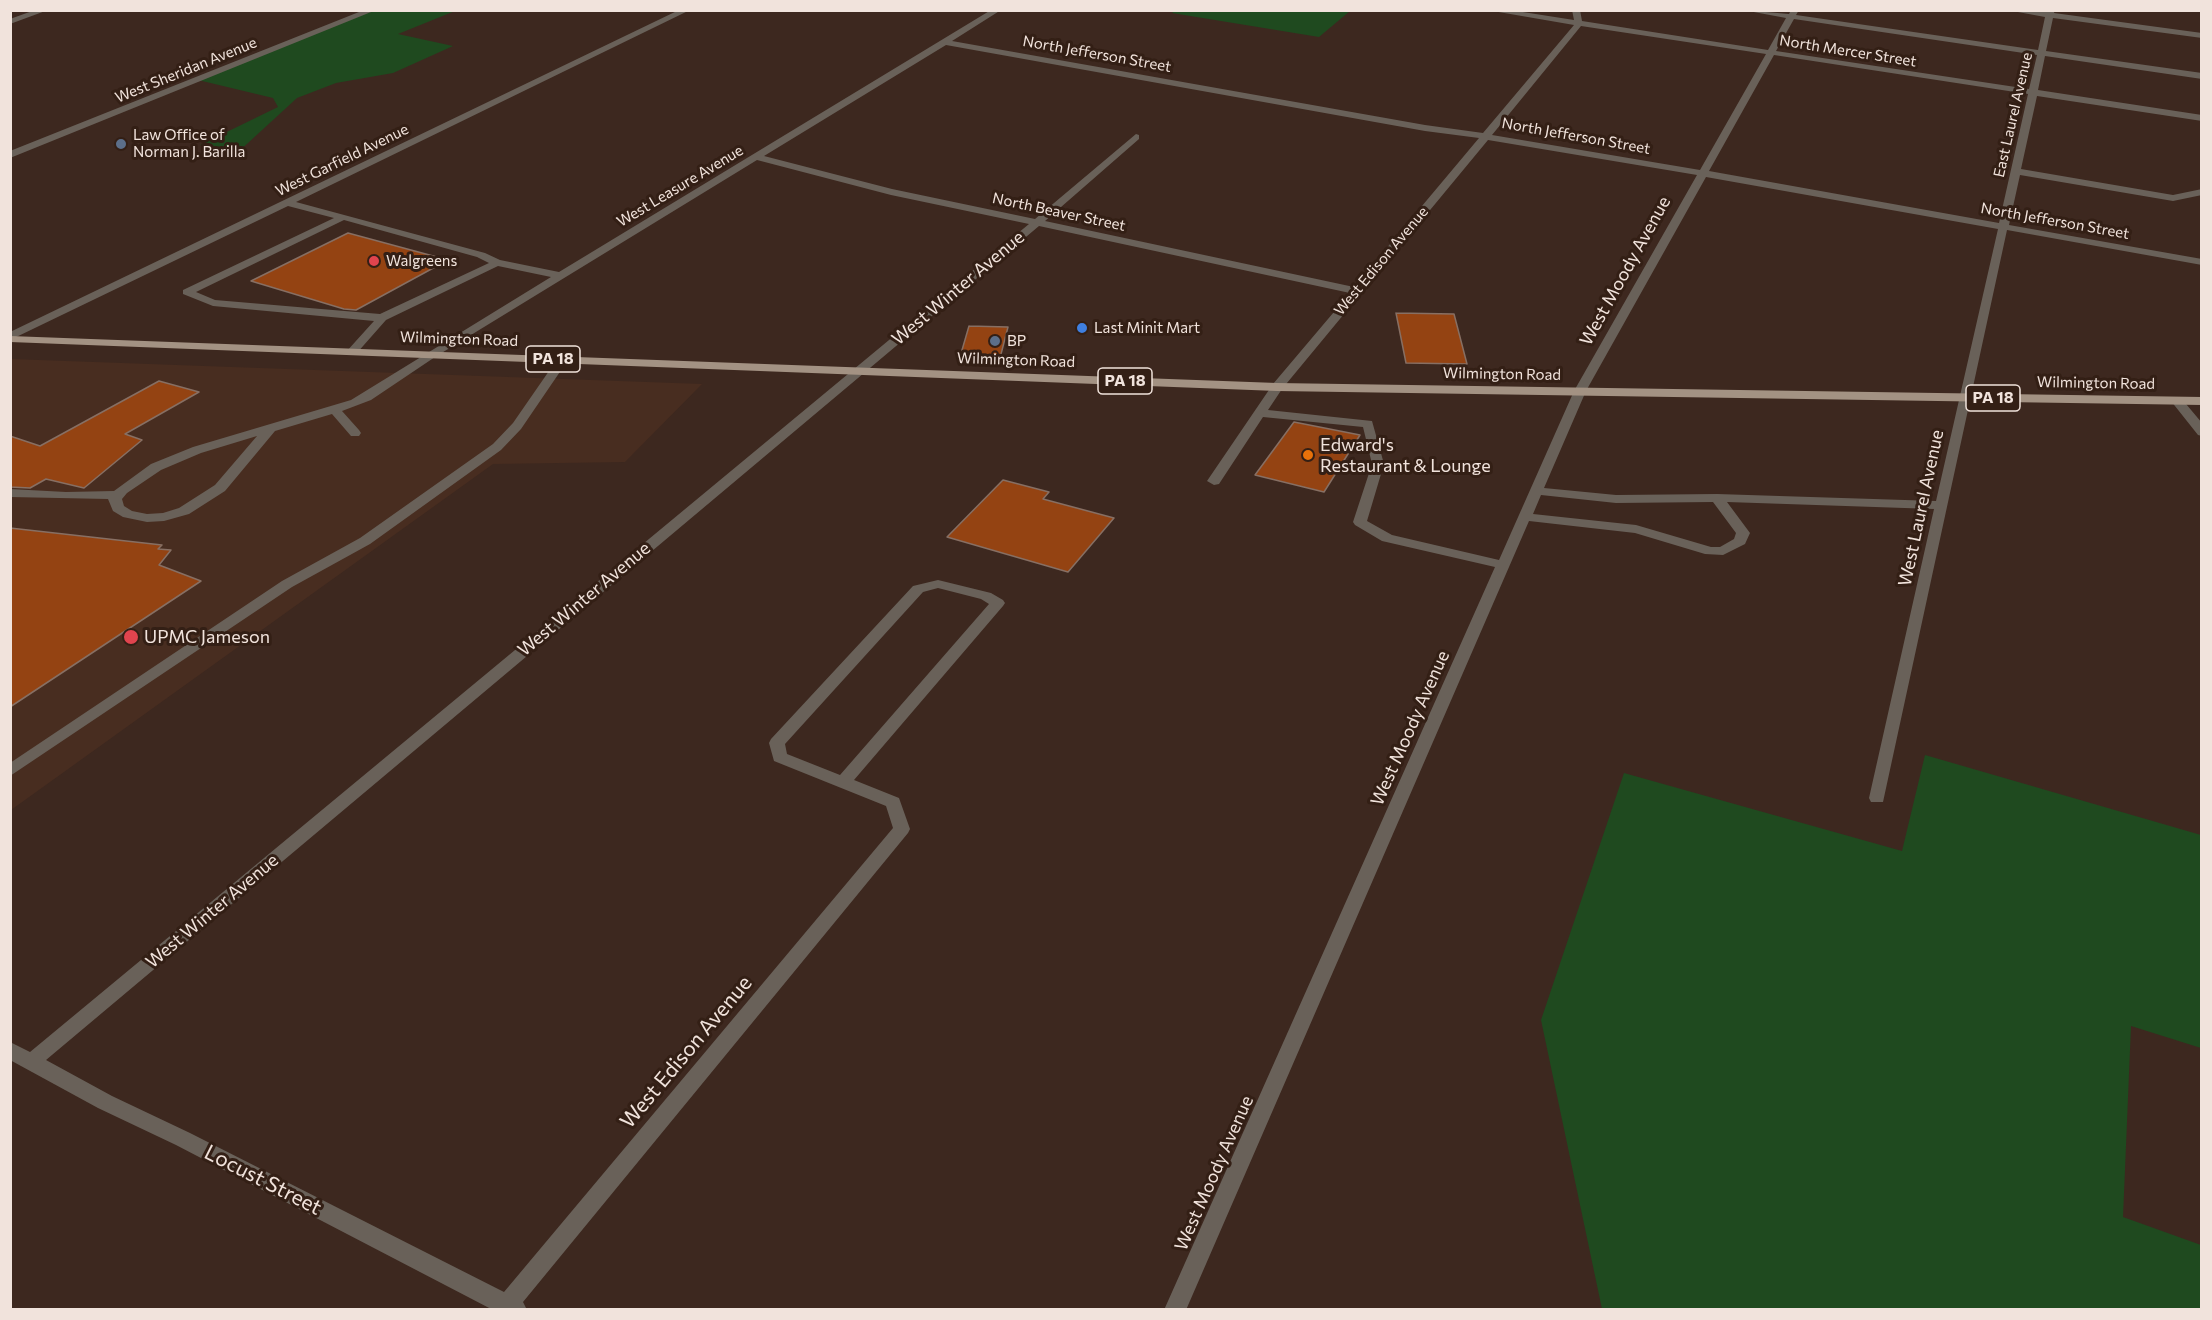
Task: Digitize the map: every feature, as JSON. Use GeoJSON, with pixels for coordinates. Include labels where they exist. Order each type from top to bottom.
{"type":"FeatureCollection","features":[{"type":"Feature","properties":{"kind":"main road","name":"Wilmington Road"},"geometry":{"type":"LineString","coordinates":[[10,338],[1277,387],[2202,401]]}},
{"type":"Feature","properties":{"kind":"street"},"geometry":{"type":"LineString","coordinates":[[10,22],[44,10]]}},
{"type":"Feature","properties":{"kind":"street","name":"West Sheridan Avenue"},"geometry":{"type":"LineString","coordinates":[[10,155],[372,10]]}},
{"type":"Feature","properties":{"kind":"street","name":"West Garfield Avenue"},"geometry":{"type":"LineString","coordinates":[[10,338],[686,10]]}},
{"type":"Feature","properties":{"kind":"street","name":"West Leasure Avenue"},"geometry":{"type":"LineString","coordinates":[[118,495],[137,478],[156,467],[197,450],[367,397],[431,355],[997,10]]}},
{"type":"Feature","properties":{"kind":"street","name":"North Mercer Street"},"geometry":{"type":"LineString","coordinates":[[1491,10],[2202,118]]}},
{"type":"Feature","properties":{"kind":"street"},"geometry":{"type":"LineString","coordinates":[[1576,10],[1579,24]]}},
{"type":"Feature","properties":{"kind":"street"},"geometry":{"type":"LineString","coordinates":[[1747,10],[1793,14],[2202,76]]}},
{"type":"Feature","properties":{"kind":"street"},"geometry":{"type":"LineString","coordinates":[[2011,10],[2050,13],[2202,36]]}},
{"type":"Feature","properties":{"kind":"street","name":"East Laurel Avenue"},"geometry":{"type":"LineString","coordinates":[[2003,227],[2050,13]]}},
{"type":"Feature","properties":{"kind":"street","name":"West Moody Avenue"},"geometry":{"type":"LineString","coordinates":[[1175,1310],[1580,391],[1793,14]]}},
{"type":"Feature","properties":{"kind":"street","name":"West Edison Avenue"},"geometry":{"type":"LineString","coordinates":[[1214,481],[1277,387],[1579,24]]}},
{"type":"Feature","properties":{"kind":"street","name":"North Jefferson Street"},"geometry":{"type":"LineString","coordinates":[[945,42],[1425,128],[1486,136],[1702,173],[2202,262]]}},
{"type":"Feature","properties":{"kind":"street","name":"West Winter Avenue"},"geometry":{"type":"LineString","coordinates":[[32,1061],[857,371],[966,284],[1136,136]]}},
{"type":"Feature","properties":{"kind":"street","name":"North Beaver Street"},"geometry":{"type":"LineString","coordinates":[[756,157],[891,192],[1356,291]]}},
{"type":"Feature","properties":{"kind":"street"},"geometry":{"type":"LineString","coordinates":[[2016,171],[2173,198],[2202,192]]}},
{"type":"Feature","properties":{"kind":"street"},"geometry":{"type":"LineString","coordinates":[[287,203],[481,255],[497,263],[560,276]]}},
{"type":"Feature","properties":{"kind":"street"},"geometry":{"type":"LineString","coordinates":[[343,218],[187,292],[213,303],[381,318]]}},
{"type":"Feature","properties":{"kind":"street","name":"West Laurel Avenue"},"geometry":{"type":"LineString","coordinates":[[1877,798],[2003,227]]}},
{"type":"Feature","properties":{"kind":"street"},"geometry":{"type":"LineString","coordinates":[[352,352],[381,318],[497,263]]}},
{"type":"Feature","properties":{"kind":"street"},"geometry":{"type":"LineString","coordinates":[[10,771],[287,584],[365,542],[497,447],[517,426],[562,360]]}},
{"type":"Feature","properties":{"kind":"street"},"geometry":{"type":"LineString","coordinates":[[2178,401],[2202,432]]}},
{"type":"Feature","properties":{"kind":"street"},"geometry":{"type":"LineString","coordinates":[[334,409],[356,433]]}},
{"type":"Feature","properties":{"kind":"street"},"geometry":{"type":"LineString","coordinates":[[1260,413],[1368,424],[1378,464],[1360,522],[1388,538],[1504,565]]}},
{"type":"Feature","properties":{"kind":"street"},"geometry":{"type":"LineString","coordinates":[[10,493],[66,496],[118,495],[115,499],[118,508],[128,514],[147,518],[164,517],[184,511],[220,488],[271,428]]}},
{"type":"Feature","properties":{"kind":"street"},"geometry":{"type":"LineString","coordinates":[[1536,491],[1616,499],[1717,498],[1942,505]]}},
{"type":"Feature","properties":{"kind":"street"},"geometry":{"type":"LineString","coordinates":[[1525,517],[1636,529],[1710,550],[1723,551],[1740,541],[1743,533],[1717,498]]}},
{"type":"Feature","properties":{"kind":"street"},"geometry":{"type":"LineString","coordinates":[[938,584],[986,596],[998,603],[890,728],[843,782],[780,757],[777,743],[918,589],[938,584]]}},
{"type":"Feature","properties":{"kind":"street","name":"West Edison Avenue"},"geometry":{"type":"LineString","coordinates":[[512,1307],[902,829],[893,802],[843,782]]}},
{"type":"Feature","properties":{"kind":"street","name":"Locust Street"},"geometry":{"type":"LineString","coordinates":[[10,1050],[105,1102],[512,1307]]}},
{"type":"Feature","properties":{"kind":"shaded area","name":"UPMC Jameson"},"geometry":{"type":"Polygon","coordinates":[[[11,359],[702,384],[625,462],[493,464],[11,810],[11,359]]]}},
{"type":"Feature","properties":{"kind":"green space"},"geometry":{"type":"Polygon","coordinates":[[[1176,10],[1350,11],[1319,37],[1172,13],[1176,10]]]}},
{"type":"Feature","properties":{"kind":"green space"},"geometry":{"type":"Polygon","coordinates":[[[372,11],[455,11],[398,34],[453,46],[393,73],[336,83],[297,98],[236,154],[200,145],[278,107],[273,98],[198,80],[372,11]]]}},
{"type":"Feature","properties":{"kind":"green space"},"geometry":{"type":"Polygon","coordinates":[[[1925,755],[2201,835],[2201,1048],[2131,1026],[2123,1217],[2201,1245],[2201,1309],[1602,1309],[1541,1020],[1624,773],[1902,851],[1925,755]]]}},
{"type":"Feature","properties":{"kind":"building","name":"Walgreens"},"geometry":{"type":"Polygon","coordinates":[[[348,233],[448,260],[356,310],[344,309],[251,281],[348,233]]]}},
{"type":"Feature","properties":{"kind":"building"},"geometry":{"type":"Polygon","coordinates":[[[1396,313],[1454,314],[1467,364],[1406,363],[1396,313]]]}},
{"type":"Feature","properties":{"kind":"building"},"geometry":{"type":"Polygon","coordinates":[[[969,326],[1008,327],[1000,358],[960,357],[969,326]]]}},
{"type":"Feature","properties":{"kind":"building"},"geometry":{"type":"Polygon","coordinates":[[[159,381],[199,392],[125,434],[142,440],[84,488],[46,479],[30,488],[10,487],[10,436],[40,446],[159,381]]]}},
{"type":"Feature","properties":{"kind":"building","name":"Edward's Restaurant & Lounge"},"geometry":{"type":"Polygon","coordinates":[[[1294,422],[1360,435],[1324,492],[1255,475],[1294,422]]]}},
{"type":"Feature","properties":{"kind":"building"},"geometry":{"type":"Polygon","coordinates":[[[1003,480],[1049,492],[1043,499],[1114,518],[1068,572],[947,537],[1003,480]]]}},
{"type":"Feature","properties":{"kind":"building"},"geometry":{"type":"Polygon","coordinates":[[[10,528],[162,545],[158,549],[171,550],[159,565],[201,581],[10,707],[10,528]]]}},
{"type":"Feature","properties":{"kind":"place","name":"Law Office of Norman J. Barilla"},"geometry":{"type":"Point","coordinates":[121,144]}},
{"type":"Feature","properties":{"kind":"place","name":"Walgreens"},"geometry":{"type":"Point","coordinates":[374,261]}},
{"type":"Feature","properties":{"kind":"place","name":"Last Minit Mart"},"geometry":{"type":"Point","coordinates":[1082,328]}},
{"type":"Feature","properties":{"kind":"place","name":"BP"},"geometry":{"type":"Point","coordinates":[995,341]}},
{"type":"Feature","properties":{"kind":"place","name":"Edward's Restaurant & Lounge"},"geometry":{"type":"Point","coordinates":[1308,455]}},
{"type":"Feature","properties":{"kind":"place","name":"UPMC Jameson"},"geometry":{"type":"Point","coordinates":[131,637]}}]}
